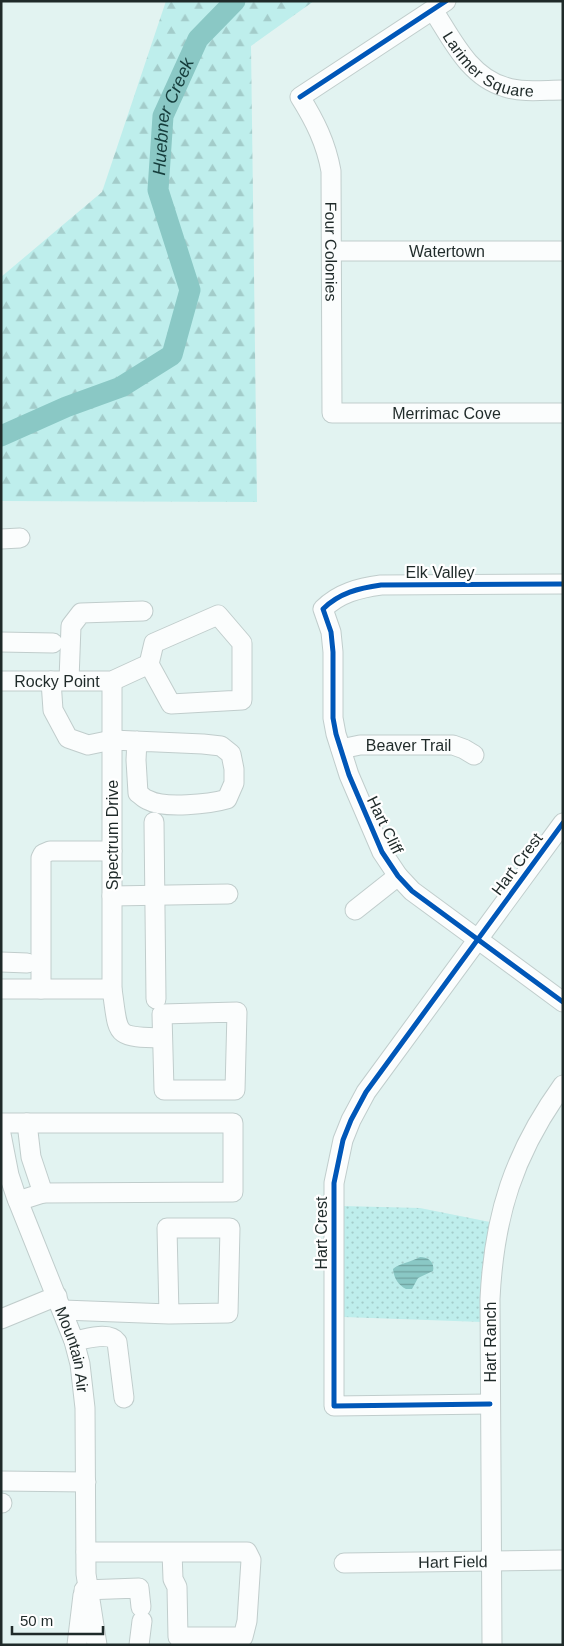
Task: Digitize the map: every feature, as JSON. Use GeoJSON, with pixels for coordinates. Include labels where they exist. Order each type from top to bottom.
{"type":"FeatureCollection","features":[{"type":"Feature","properties":{"kind":"street","name":"Larimer Square"},"geometry":{"type":"LineString","coordinates":[[440,5],[466,59],[476,71],[489,81],[506,88],[563,90]]}},
{"type":"Feature","properties":{"kind":"street","name":"Four Colonies"},"geometry":{"type":"LineString","coordinates":[[332,413],[332,184],[329,158],[321,134],[300,97],[440,5]]}},
{"type":"Feature","properties":{"kind":"street","name":"Watertown"},"geometry":{"type":"LineString","coordinates":[[332,251],[563,251]]}},
{"type":"Feature","properties":{"kind":"street","name":"Merrimac Cove"},"geometry":{"type":"LineString","coordinates":[[332,413],[563,413]]}},
{"type":"Feature","properties":{"kind":"street","name":"Elk Valley"},"geometry":{"type":"LineString","coordinates":[[323,609],[331,601],[347,593],[381,585],[563,584]]}},
{"type":"Feature","properties":{"kind":"street","name":"Hart Cliff"},"geometry":{"type":"LineString","coordinates":[[323,609],[331,632],[334,652],[333,718],[336,734],[365,816],[382,852],[398,876],[427,903],[563,1002]]}},
{"type":"Feature","properties":{"kind":"street"},"geometry":{"type":"LineString","coordinates":[[137,741],[138,793],[148,801],[169,805],[212,803],[227,799],[234,783],[234,769],[231,754],[221,746],[203,744],[137,741],[112,740],[88,744],[68,738],[53,710],[71,626],[81,614],[143,611]]}},
{"type":"Feature","properties":{"kind":"street"},"geometry":{"type":"LineString","coordinates":[[218,615],[242,644],[242,700],[171,704],[149,664],[154,643],[218,615]]}},
{"type":"Feature","properties":{"kind":"street"},"geometry":{"type":"LineString","coordinates":[[1,642],[53,643]]}},
{"type":"Feature","properties":{"kind":"street"},"geometry":{"type":"LineString","coordinates":[[112,681],[149,664]]}},
{"type":"Feature","properties":{"kind":"street","name":"Rocky Point"},"geometry":{"type":"LineString","coordinates":[[1,681],[112,681]]}},
{"type":"Feature","properties":{"kind":"street","name":"Spectrum Drive"},"geometry":{"type":"LineString","coordinates":[[112,681],[112,989],[117,1025],[121,1032],[132,1037],[162,1038]]}},
{"type":"Feature","properties":{"kind":"street","name":"Beaver Trail"},"geometry":{"type":"LineString","coordinates":[[341,749],[360,745],[453,745],[474,755]]}},
{"type":"Feature","properties":{"kind":"street"},"geometry":{"type":"LineString","coordinates":[[154,822],[156,999]]}},
{"type":"Feature","properties":{"kind":"street","name":"Hart Crest"},"geometry":{"type":"LineString","coordinates":[[490,1404],[334,1406],[334,1183],[343,1140],[351,1120],[359,1087],[476,940],[563,822]]}},
{"type":"Feature","properties":{"kind":"street"},"geometry":{"type":"LineString","coordinates":[[41,989],[41,858],[50,851],[112,851]]}},
{"type":"Feature","properties":{"kind":"street"},"geometry":{"type":"LineString","coordinates":[[355,910],[398,876]]}},
{"type":"Feature","properties":{"kind":"street"},"geometry":{"type":"LineString","coordinates":[[112,896],[228,894]]}},
{"type":"Feature","properties":{"kind":"street"},"geometry":{"type":"LineString","coordinates":[[1,962],[26,962]]}},
{"type":"Feature","properties":{"kind":"street"},"geometry":{"type":"LineString","coordinates":[[1,989],[112,989]]}},
{"type":"Feature","properties":{"kind":"street"},"geometry":{"type":"LineString","coordinates":[[237,1012],[236,1090],[164,1090],[162,1038],[162,1014],[237,1012]]}},
{"type":"Feature","properties":{"kind":"street","name":"Hart Ranch"},"geometry":{"type":"LineString","coordinates":[[492,1645],[490,1299],[492,1262],[507,1192],[520,1158],[536,1125],[563,1085]]}},
{"type":"Feature","properties":{"kind":"street"},"geometry":{"type":"LineString","coordinates":[[1,1123],[233,1123],[233,1192],[11,1194]]}},
{"type":"Feature","properties":{"kind":"street"},"geometry":{"type":"LineString","coordinates":[[27,1123],[31,1157],[43,1193]]}},
{"type":"Feature","properties":{"kind":"street","name":"Mountain Air"},"geometry":{"type":"LineString","coordinates":[[2,1140],[11,1194],[60,1303],[74,1342],[84,1386],[86,1584],[77,1645]]}},
{"type":"Feature","properties":{"kind":"street"},"geometry":{"type":"LineString","coordinates":[[1,1319],[60,1303],[169,1314],[228,1313],[230,1228],[167,1228],[169,1314]]}},
{"type":"Feature","properties":{"kind":"street"},"geometry":{"type":"LineString","coordinates":[[74,1342],[108,1336],[114,1338],[117,1342],[124,1398]]}},
{"type":"Feature","properties":{"kind":"street"},"geometry":{"type":"LineString","coordinates":[[1,1481],[86,1482]]}},
{"type":"Feature","properties":{"kind":"street"},"geometry":{"type":"LineString","coordinates":[[86,1552],[172,1552],[247,1552],[251,1560],[248,1621],[243,1637],[227,1641],[178,1641],[177,1587],[172,1579],[172,1552]]}},
{"type":"Feature","properties":{"kind":"street","name":"Hart Field"},"geometry":{"type":"LineString","coordinates":[[344,1564],[563,1560]]}},
{"type":"Feature","properties":{"kind":"street"},"geometry":{"type":"LineString","coordinates":[[86,1584],[139,1588],[141,1614],[139,1645]]}},
{"type":"Feature","properties":{"kind":"street","name":"Mountain Air"},"geometry":{"type":"LineString","coordinates":[[86,1584],[98,1645]]}},
{"type":"Feature","properties":{"kind":"green space"},"geometry":{"type":"Polygon","coordinates":[[[166,1],[314,1],[251,46],[257,502],[1,501],[1,277],[102,192],[166,1]]]}},
{"type":"Feature","properties":{"kind":"green space"},"geometry":{"type":"Polygon","coordinates":[[[343,1206],[420,1208],[490,1222],[482,1281],[482,1322],[344,1317],[343,1206]]]}},
{"type":"Feature","properties":{"kind":"shaded area"},"geometry":{"type":"Polygon","coordinates":[[[420,1257],[430,1261],[433,1265],[433,1271],[418,1278],[412,1289],[406,1289],[397,1281],[393,1269],[420,1257]]]}},
{"type":"Feature","properties":{"kind":"waterway","name":"Huebner Creek"},"geometry":{"type":"LineString","coordinates":[[1,436],[66,407],[121,387],[172,355],[190,290],[158,190],[163,116],[198,39],[235,1]]}},
{"type":"Feature","properties":{"kind":"cycle path"},"geometry":{"type":"LineString","coordinates":[[300,97],[446,1]]}},
{"type":"Feature","properties":{"kind":"cycle path"},"geometry":{"type":"LineString","coordinates":[[563,584],[381,585],[350,592],[329,603],[323,609],[331,632],[333,652],[333,718],[336,734],[349,775],[382,852],[398,876],[412,891],[563,1002]]}},
{"type":"Feature","properties":{"kind":"cycle path"},"geometry":{"type":"LineString","coordinates":[[490,1404],[334,1406],[334,1183],[343,1140],[366,1092],[563,823]]}}]}
